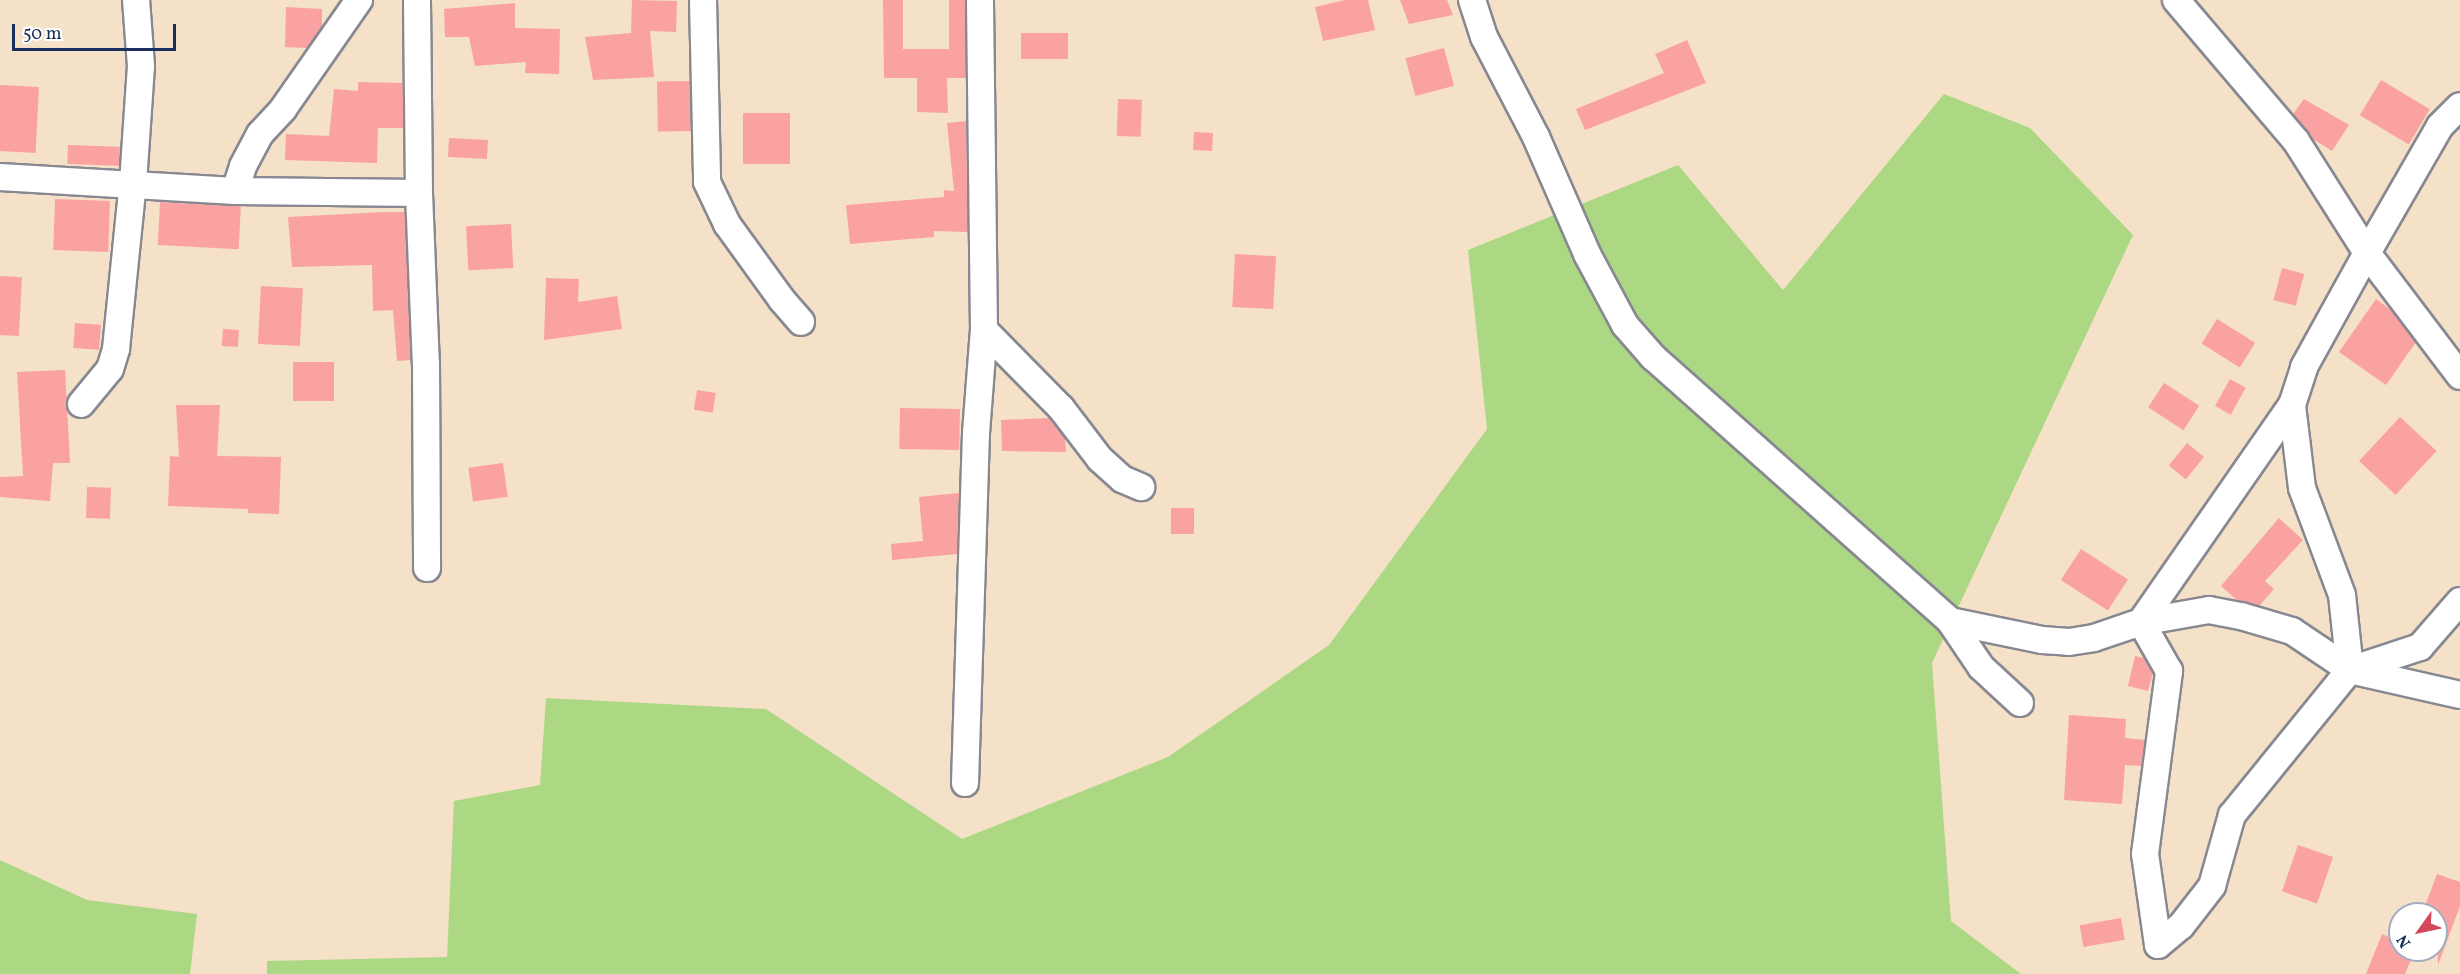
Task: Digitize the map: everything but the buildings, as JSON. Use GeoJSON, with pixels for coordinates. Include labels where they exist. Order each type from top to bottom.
{"type":"FeatureCollection","features":[{"type":"Feature","properties":{"kind":"street"},"geometry":{"type":"LineString","coordinates":[[81,404],[110,369],[116,349],[133,183],[141,66],[136,0]]}},
{"type":"Feature","properties":{"kind":"street"},"geometry":{"type":"LineString","coordinates":[[235,192],[243,166],[260,134],[290,100],[360,0]]}},
{"type":"Feature","properties":{"kind":"street"},"geometry":{"type":"LineString","coordinates":[[417,0],[419,193],[426,364],[428,568]]}},
{"type":"Feature","properties":{"kind":"street"},"geometry":{"type":"LineString","coordinates":[[703,0],[707,182],[727,224],[782,300],[801,322]]}},
{"type":"Feature","properties":{"kind":"street"},"geometry":{"type":"LineString","coordinates":[[965,783],[976,433],[984,330],[980,0]]}},
{"type":"Feature","properties":{"kind":"street"},"geometry":{"type":"LineString","coordinates":[[1472,0],[1484,37],[1536,137],[1587,254],[1625,325],[1653,357],[1950,621],[1982,667],[2020,703]]}},
{"type":"Feature","properties":{"kind":"street"},"geometry":{"type":"LineString","coordinates":[[2176,0],[2296,141],[2367,253],[2460,376]]}},
{"type":"Feature","properties":{"kind":"street"},"geometry":{"type":"LineString","coordinates":[[2141,622],[2292,405],[2304,367],[2367,253],[2440,126],[2460,106]]}},
{"type":"Feature","properties":{"kind":"street"},"geometry":{"type":"LineString","coordinates":[[0,177],[133,183],[235,192],[419,193]]}},
{"type":"Feature","properties":{"kind":"street"},"geometry":{"type":"LineString","coordinates":[[984,330],[1061,408],[1100,459],[1122,478],[1140,487]]}},
{"type":"Feature","properties":{"kind":"street"},"geometry":{"type":"LineString","coordinates":[[2292,405],[2302,488],[2342,595],[2350,670]]}},
{"type":"Feature","properties":{"kind":"street"},"geometry":{"type":"LineString","coordinates":[[2141,622],[2169,670],[2145,854],[2158,945],[2181,926],[2212,886],[2232,816],[2350,670],[2420,647],[2460,601]]}},
{"type":"Feature","properties":{"kind":"street"},"geometry":{"type":"LineString","coordinates":[[1950,621],[2042,640],[2069,642],[2094,638],[2141,622],[2209,610],[2241,616],[2292,632],[2350,670],[2460,695]]}},
{"type":"Feature","properties":{"kind":"green space"},"geometry":{"type":"Polygon","coordinates":[[[1944,94],[2030,128],[2133,235],[1932,663],[1951,921],[2021,974],[267,974],[267,961],[447,957],[454,801],[540,785],[546,698],[766,709],[962,839],[1168,757],[1329,645],[1487,429],[1468,250],[1678,165],[1783,290],[1944,94]]]}},
{"type":"Feature","properties":{"kind":"green space"},"geometry":{"type":"Polygon","coordinates":[[[0,860],[87,900],[197,914],[190,974],[0,974],[0,860]]]}}]}
